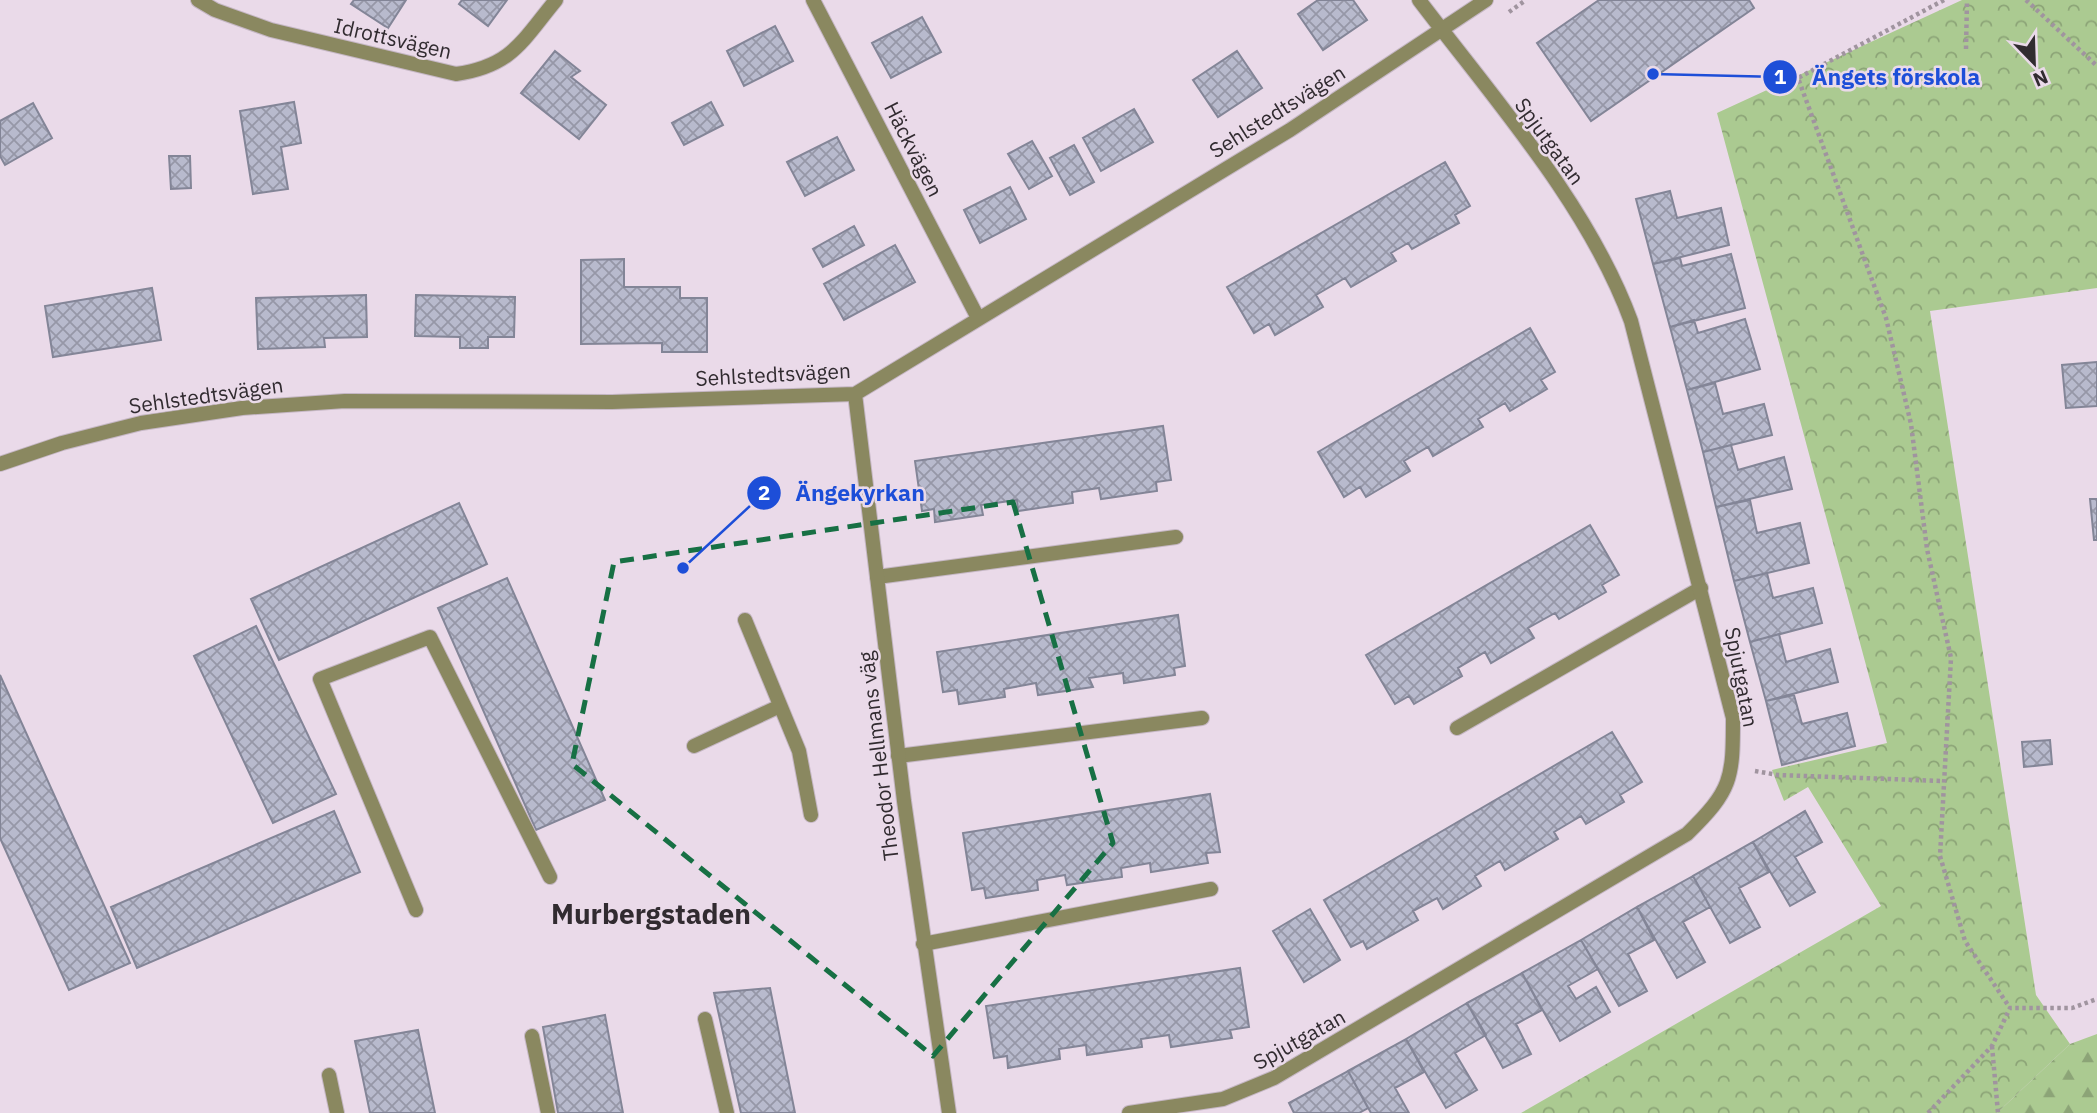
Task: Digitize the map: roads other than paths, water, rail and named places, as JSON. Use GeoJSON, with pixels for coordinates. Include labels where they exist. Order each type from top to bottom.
{"type":"FeatureCollection","features":[{"type":"Feature","properties":{"kind":"street","name":"Idrottsvägen"},"geometry":{"type":"LineString","coordinates":[[198,0],[215,10],[271,30],[456,75],[483,70],[504,60],[556,0]]}},
{"type":"Feature","properties":{"kind":"street","name":"Häckvägen"},"geometry":{"type":"LineString","coordinates":[[813,0],[978,318]]}},
{"type":"Feature","properties":{"kind":"street","name":"Spjutgatan"},"geometry":{"type":"LineString","coordinates":[[1129,1113],[1223,1099],[1274,1079],[1687,834],[1717,805],[1733,767],[1732,718],[1702,588],[1632,321],[1616,281],[1594,241],[1542,164],[1419,0]]}},
{"type":"Feature","properties":{"kind":"street","name":"Sehlstedtsvägen"},"geometry":{"type":"LineString","coordinates":[[0,464],[62,443],[141,423],[242,408],[345,401],[612,402],[855,394],[1290,130],[1486,0]]}},
{"type":"Feature","properties":{"kind":"street","name":"Theodor Hellmans väg"},"geometry":{"type":"LineString","coordinates":[[855,394],[898,757],[949,1113]]}},
{"type":"Feature","properties":{"kind":"street"},"geometry":{"type":"LineString","coordinates":[[877,577],[1176,537]]}},
{"type":"Feature","properties":{"kind":"street"},"geometry":{"type":"LineString","coordinates":[[1457,728],[1702,588]]}},
{"type":"Feature","properties":{"kind":"street"},"geometry":{"type":"LineString","coordinates":[[745,620],[799,751],[811,815]]}},
{"type":"Feature","properties":{"kind":"street"},"geometry":{"type":"LineString","coordinates":[[416,910],[320,679],[430,638],[550,877]]}},
{"type":"Feature","properties":{"kind":"street"},"geometry":{"type":"LineString","coordinates":[[694,746],[780,706]]}},
{"type":"Feature","properties":{"kind":"street"},"geometry":{"type":"LineString","coordinates":[[898,757],[1202,718]]}},
{"type":"Feature","properties":{"kind":"street"},"geometry":{"type":"LineString","coordinates":[[923,944],[1212,889]]}},
{"type":"Feature","properties":{"kind":"street"},"geometry":{"type":"LineString","coordinates":[[705,1019],[727,1113]]}},
{"type":"Feature","properties":{"kind":"street"},"geometry":{"type":"LineString","coordinates":[[532,1036],[548,1113]]}},
{"type":"Feature","properties":{"kind":"street"},"geometry":{"type":"LineString","coordinates":[[328,1075],[337,1113]]}},
{"type":"Feature","properties":{"kind":"place","name":"Ängets förskola"},"geometry":{"type":"Point","coordinates":[1653,74]}},
{"type":"Feature","properties":{"kind":"place","name":"Ängekyrkan"},"geometry":{"type":"Point","coordinates":[683,568]}},
{"type":"Feature","properties":{"kind":"district","name":"Murbergstaden"},"geometry":{"type":"Point","coordinates":[651,913]}}]}
